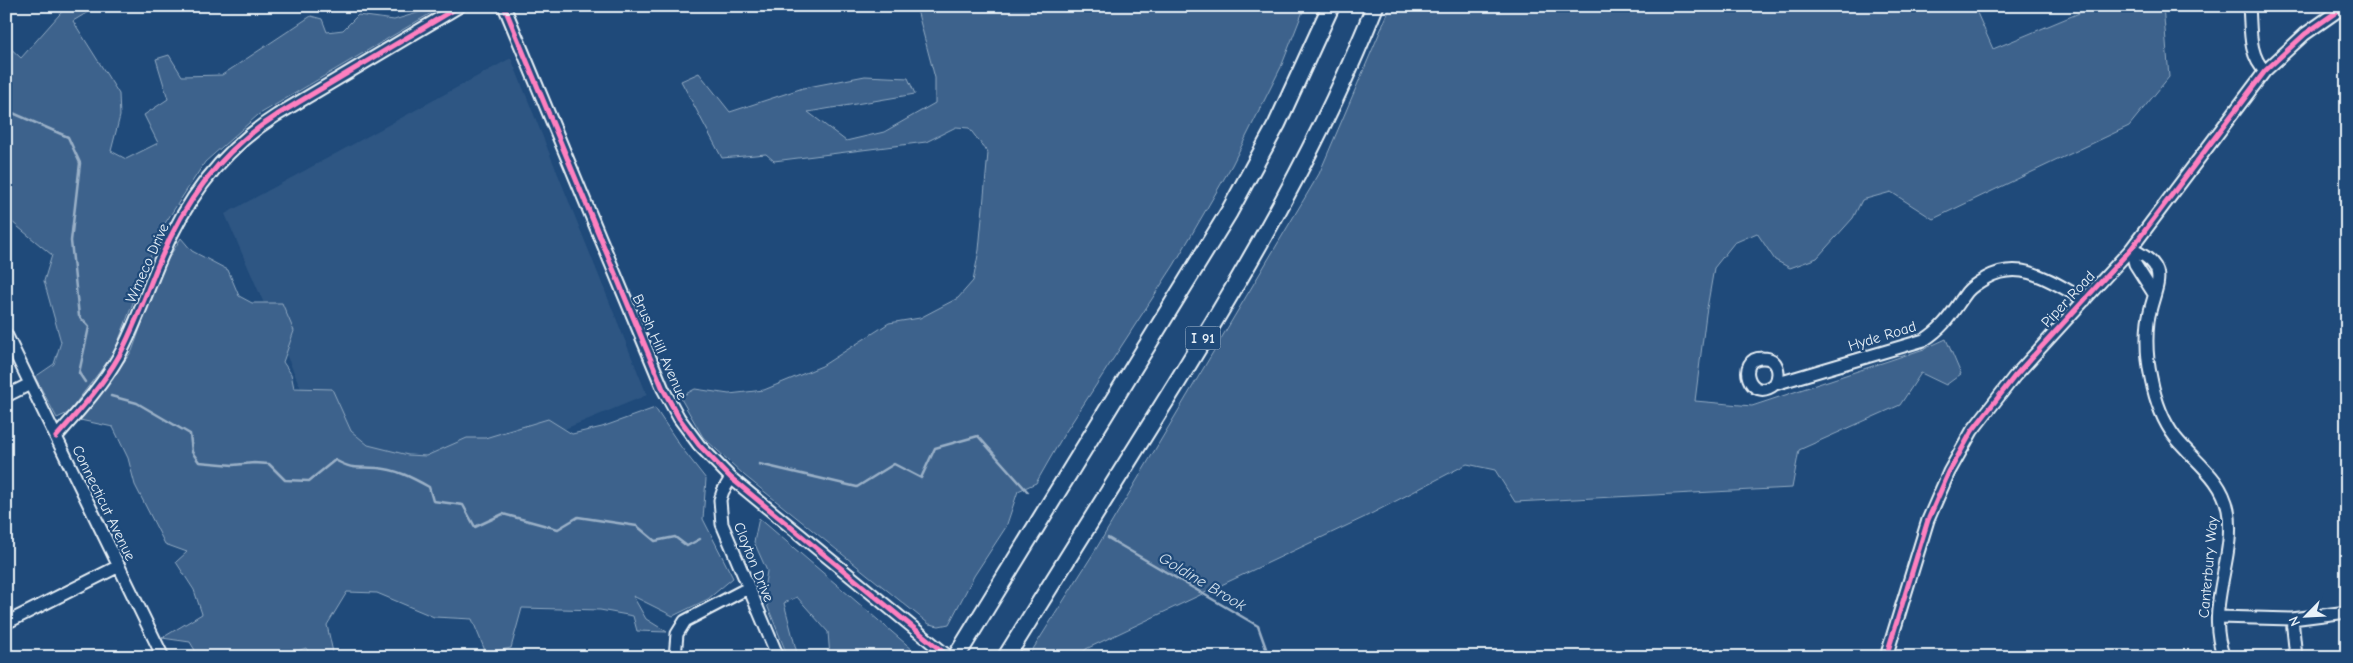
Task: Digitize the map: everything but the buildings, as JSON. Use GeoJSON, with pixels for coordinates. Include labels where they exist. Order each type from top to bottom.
{"type":"FeatureCollection","features":[{"type":"Feature","properties":{"kind":"highway","name":"I 91"},"geometry":{"type":"LineString","coordinates":[[956,657],[1229,212],[1281,116],[1331,6]]}},
{"type":"Feature","properties":{"kind":"highway","name":"I 91"},"geometry":{"type":"LineString","coordinates":[[1006,657],[1208,331],[1275,219],[1333,104],[1374,6]]}},
{"type":"Feature","properties":{"kind":"street","name":"Wmeco Drive"},"geometry":{"type":"LineString","coordinates":[[56,438],[97,390],[118,357],[141,308],[161,256],[187,206],[212,171],[259,127],[277,115],[460,6]]}},
{"type":"Feature","properties":{"kind":"street","name":"Brush Hill Avenue"},"geometry":{"type":"LineString","coordinates":[[504,6],[663,389],[688,432],[731,478],[948,657]]}},
{"type":"Feature","properties":{"kind":"street"},"geometry":{"type":"LineString","coordinates":[[2249,6],[2253,53],[2258,65],[2264,71]]}},
{"type":"Feature","properties":{"kind":"street","name":"Piper Road"},"geometry":{"type":"LineString","coordinates":[[1886,657],[1928,520],[1959,453],[1972,431],[2000,394],[2131,249],[2264,71],[2305,34],[2344,6]]}},
{"type":"Feature","properties":{"kind":"street","name":"Canterbury Way"},"geometry":{"type":"LineString","coordinates":[[2131,249],[2145,255],[2154,265],[2159,282],[2154,294],[2147,338],[2150,373],[2158,403],[2172,432],[2218,484],[2224,496],[2228,512],[2228,534],[2218,617],[2219,642],[2224,657]]}},
{"type":"Feature","properties":{"kind":"street","name":"Hyde Road"},"geometry":{"type":"LineString","coordinates":[[1775,384],[1924,340],[1945,326],[1969,290],[1998,271],[2017,270],[2036,274],[2085,300]]}},
{"type":"Feature","properties":{"kind":"street","name":"Connecticut Avenue"},"geometry":{"type":"LineString","coordinates":[[6,334],[162,657]]}},
{"type":"Feature","properties":{"kind":"street"},"geometry":{"type":"LineString","coordinates":[[6,396],[30,384]]}},
{"type":"Feature","properties":{"kind":"street","name":"Clayton Drive"},"geometry":{"type":"LineString","coordinates":[[731,478],[721,496],[720,514],[727,540],[778,657]]}},
{"type":"Feature","properties":{"kind":"street"},"geometry":{"type":"LineString","coordinates":[[6,623],[119,566]]}},
{"type":"Feature","properties":{"kind":"street"},"geometry":{"type":"LineString","coordinates":[[675,657],[677,634],[685,621],[748,588]]}},
{"type":"Feature","properties":{"kind":"street"},"geometry":{"type":"LineString","coordinates":[[2218,617],[2292,619],[2347,612]]}},
{"type":"Feature","properties":{"kind":"street"},"geometry":{"type":"LineString","coordinates":[[2292,619],[2296,657]]}},
{"type":"Feature","properties":{"kind":"shaded area"},"geometry":{"type":"Polygon","coordinates":[[[67,6],[98,6],[73,21],[119,94],[120,116],[111,151],[126,159],[158,143],[144,115],[168,99],[156,59],[169,55],[182,76],[222,75],[311,16],[322,19],[327,32],[343,30],[358,15],[394,20],[427,10],[431,6],[443,6],[258,115],[205,162],[160,231],[114,353],[68,413],[57,418],[35,377],[54,364],[61,342],[44,281],[52,255],[6,217],[6,44],[21,58],[67,6]]]}},
{"type":"Feature","properties":{"kind":"shaded area"},"geometry":{"type":"Polygon","coordinates":[[[916,6],[1305,6],[1281,67],[1232,165],[1174,265],[1063,436],[1036,483],[1018,491],[1006,527],[974,576],[949,624],[939,626],[929,624],[745,476],[703,437],[680,397],[695,389],[729,394],[764,390],[822,366],[889,323],[920,318],[958,298],[973,281],[979,250],[988,153],[969,128],[956,127],[926,142],[774,161],[766,154],[722,158],[681,81],[699,73],[730,112],[803,88],[865,76],[908,78],[915,94],[808,112],[846,141],[884,132],[935,103],[935,78],[916,6]]]}},
{"type":"Feature","properties":{"kind":"shaded area"},"geometry":{"type":"Polygon","coordinates":[[[1391,6],[1974,6],[1993,49],[2096,6],[2163,6],[2169,77],[2129,126],[1933,219],[1891,192],[1862,200],[1853,218],[1817,258],[1790,268],[1775,260],[1757,233],[1734,243],[1714,268],[1695,401],[1752,406],[1924,349],[1946,339],[1961,374],[1946,385],[1921,373],[1900,405],[1799,450],[1792,488],[1515,502],[1495,470],[1467,464],[1365,517],[1086,649],[1080,657],[1028,657],[1093,554],[1319,174],[1391,6]]]}},
{"type":"Feature","properties":{"kind":"shaded area"},"geometry":{"type":"Polygon","coordinates":[[[511,58],[647,395],[356,515],[225,214],[511,58]]]}},
{"type":"Feature","properties":{"kind":"shaded area"},"geometry":{"type":"Polygon","coordinates":[[[181,238],[192,251],[228,270],[239,296],[252,303],[282,303],[294,331],[283,362],[291,374],[294,388],[332,389],[351,431],[368,445],[408,455],[426,456],[467,438],[485,438],[548,419],[572,434],[602,427],[655,408],[681,447],[706,479],[703,519],[733,578],[708,599],[673,616],[633,596],[646,619],[667,632],[637,631],[633,616],[600,610],[522,608],[511,648],[486,653],[472,619],[434,617],[377,593],[347,592],[327,625],[334,657],[312,657],[306,648],[280,657],[199,657],[190,642],[162,638],[202,614],[194,590],[176,562],[187,552],[165,544],[135,485],[128,458],[113,427],[80,420],[132,351],[161,270],[181,238]]]}},
{"type":"Feature","properties":{"kind":"shaded area"},"geometry":{"type":"Polygon","coordinates":[[[759,518],[920,657],[830,657],[828,632],[797,597],[784,603],[798,657],[788,657],[763,595],[767,571],[754,542],[759,518]]]}},
{"type":"Feature","properties":{"kind":"waterway","name":"Goldine Brook"},"geometry":{"type":"LineString","coordinates":[[6,110],[68,137],[80,163],[71,241],[79,316],[89,327],[79,373],[85,382]]}},
{"type":"Feature","properties":{"kind":"waterway","name":"Goldine Brook"},"geometry":{"type":"LineString","coordinates":[[111,396],[137,403],[190,434],[192,452],[199,462],[233,465],[269,464],[285,480],[309,481],[335,460],[352,467],[384,469],[411,477],[429,487],[433,501],[463,505],[475,527],[503,514],[558,529],[578,517],[637,526],[655,541],[675,537],[687,546],[700,539]]}},
{"type":"Feature","properties":{"kind":"waterway","name":"Goldine Brook"},"geometry":{"type":"LineString","coordinates":[[759,464],[857,487],[894,464],[921,478],[935,448],[978,436],[1028,492]]}},
{"type":"Feature","properties":{"kind":"waterway","name":"Goldine Brook"},"geometry":{"type":"LineString","coordinates":[[1108,538],[1258,626],[1269,657]]}},
{"type":"Feature","properties":{"kind":"cycle path"},"geometry":{"type":"LineString","coordinates":[[56,437],[90,398],[119,356],[171,236],[194,196],[223,160],[240,143],[277,115],[460,6]]}},
{"type":"Feature","properties":{"kind":"cycle path"},"geometry":{"type":"LineString","coordinates":[[504,6],[663,389],[679,418],[699,445],[731,478],[949,657]]}},
{"type":"Feature","properties":{"kind":"cycle path"},"geometry":{"type":"LineString","coordinates":[[1886,657],[1928,520],[1949,472],[1972,431],[2014,377],[2131,249],[2265,71],[2305,34],[2345,6]]}}]}
